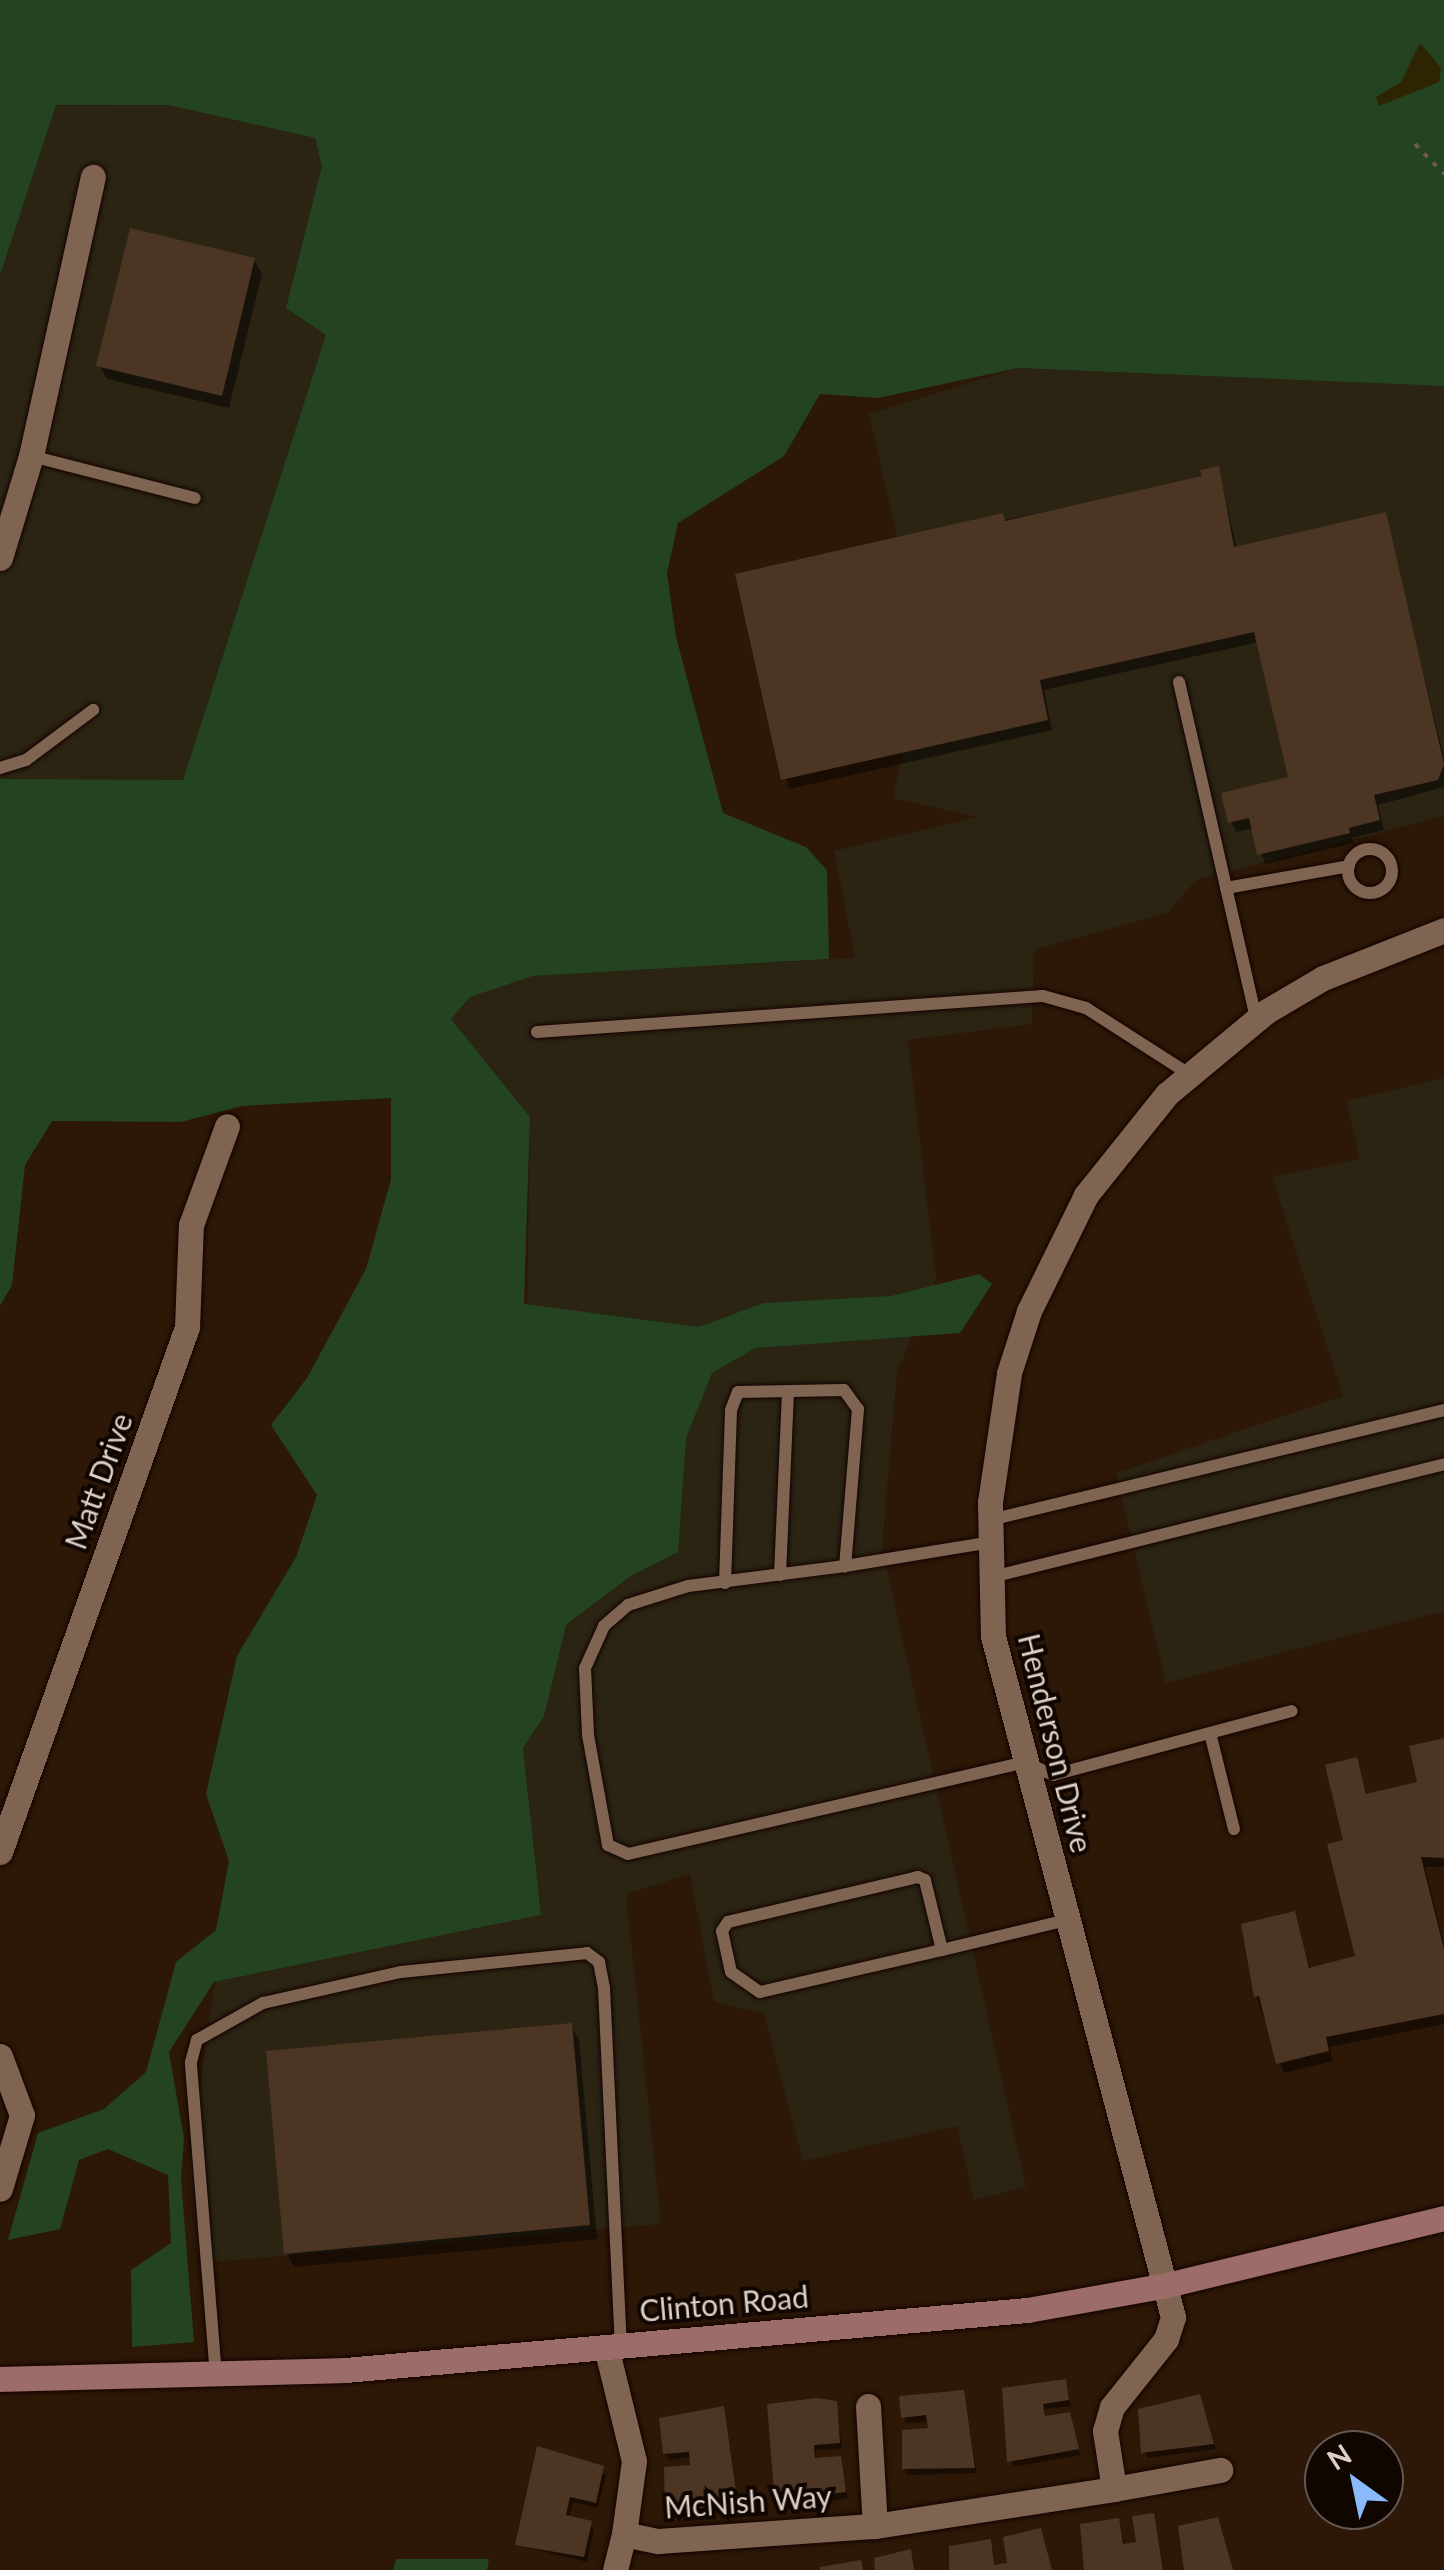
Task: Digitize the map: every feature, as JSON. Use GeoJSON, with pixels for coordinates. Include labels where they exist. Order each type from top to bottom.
{"type":"FeatureCollection","features":[{"type":"Feature","properties":{"kind":"street"},"geometry":{"type":"LineString","coordinates":[[0,558],[31,456],[92,176]]}},
{"type":"Feature","properties":{"kind":"street","name":"Henderson Drive"},"geometry":{"type":"LineString","coordinates":[[1167,2285],[993,1636],[991,1531],[1009,1373],[1054,1252],[1124,1142],[1188,1074],[1256,1019],[1323,978],[1444,930]]}},
{"type":"Feature","properties":{"kind":"street","name":"Matt Drive"},"geometry":{"type":"LineString","coordinates":[[0,1852],[187,1327],[191,1225],[227,1126]]}},
{"type":"Feature","properties":{"kind":"street"},"geometry":{"type":"LineString","coordinates":[[0,2056],[22,2115],[0,2189]]}},
{"type":"Feature","properties":{"kind":"street","name":"Clinton Road"},"geometry":{"type":"LineString","coordinates":[[0,2378],[216,2376],[1027,2310],[1167,2285],[1444,2218]]}},
{"type":"Feature","properties":{"kind":"street"},"geometry":{"type":"LineString","coordinates":[[1114,2489],[1105,2431],[1126,2381],[1166,2340],[1173,2317],[1167,2285]]}},
{"type":"Feature","properties":{"kind":"street","name":"McNish Way"},"geometry":{"type":"LineString","coordinates":[[613,2346],[634,2461],[615,2570]]}},
{"type":"Feature","properties":{"kind":"street","name":"McNish Way"},"geometry":{"type":"LineString","coordinates":[[868,2406],[876,2526]]}},
{"type":"Feature","properties":{"kind":"street","name":"McNish Way"},"geometry":{"type":"LineString","coordinates":[[624,2534],[658,2542],[876,2526],[1220,2470]]}},
{"type":"Feature","properties":{"kind":"lane"},"geometry":{"type":"LineString","coordinates":[[31,456],[195,498]]}},
{"type":"Feature","properties":{"kind":"lane"},"geometry":{"type":"LineString","coordinates":[[1179,682],[1256,1019]]}},
{"type":"Feature","properties":{"kind":"lane"},"geometry":{"type":"LineString","coordinates":[[0,768],[26,760],[93,710]]}},
{"type":"Feature","properties":{"kind":"lane"},"geometry":{"type":"LineString","coordinates":[[1226,888],[1348,866]]}},
{"type":"Feature","properties":{"kind":"lane"},"geometry":{"type":"LineString","coordinates":[[537,1032],[1044,996],[1086,1008],[1188,1074]]}},
{"type":"Feature","properties":{"kind":"lane"},"geometry":{"type":"LineString","coordinates":[[725,1583],[731,1410],[738,1392],[844,1390],[858,1409],[844,1566]]}},
{"type":"Feature","properties":{"kind":"lane"},"geometry":{"type":"LineString","coordinates":[[780,1575],[788,1391]]}},
{"type":"Feature","properties":{"kind":"lane"},"geometry":{"type":"LineString","coordinates":[[1292,1711],[1052,1775],[1025,1762],[628,1854],[608,1845],[588,1735],[585,1668],[604,1626],[628,1604],[725,1583],[844,1566],[991,1531],[1444,1410]]}},
{"type":"Feature","properties":{"kind":"lane"},"geometry":{"type":"LineString","coordinates":[[992,1576],[1444,1464]]}},
{"type":"Feature","properties":{"kind":"lane"},"geometry":{"type":"LineString","coordinates":[[1210,1733],[1234,1830]]}},
{"type":"Feature","properties":{"kind":"lane"},"geometry":{"type":"LineString","coordinates":[[942,1950],[925,1880],[918,1877],[728,1922],[722,1931],[731,1972],[760,1992],[942,1950],[1067,1920]]}},
{"type":"Feature","properties":{"kind":"lane"},"geometry":{"type":"LineString","coordinates":[[216,2376],[191,2062],[197,2040],[263,2002],[384,1976],[587,1953],[599,1962],[604,1988],[613,2346]]}},
{"type":"Feature","properties":{"kind":"path"},"geometry":{"type":"LineString","coordinates":[[1415,144],[1444,174]]}},
{"type":"Feature","properties":{"kind":"shaded area"},"geometry":{"type":"Polygon","coordinates":[[[168,105],[315,138],[323,166],[327,335],[183,781],[0,779],[0,106],[168,105]]]}},
{"type":"Feature","properties":{"kind":"shaded area"},"geometry":{"type":"Polygon","coordinates":[[[1018,368],[1444,386],[1444,816],[1196,880],[1167,913],[1034,950],[1032,1024],[908,1040],[936,1278],[897,1373],[882,1548],[1026,2187],[974,2200],[957,2126],[803,2161],[764,2014],[714,2002],[690,1874],[626,1894],[661,2224],[200,2263],[189,2162],[215,1982],[541,1915],[521,1731],[530,1117],[450,1019],[470,997],[533,976],[855,958],[834,851],[977,817],[893,798],[943,569],[877,549],[897,536],[869,414],[1018,368]]]}},
{"type":"Feature","properties":{"kind":"shaded area"},"geometry":{"type":"Polygon","coordinates":[[[1444,1078],[1444,1611],[1166,1683],[1116,1473],[1343,1396],[1272,1177],[1360,1159],[1346,1101],[1444,1078]]]}},
{"type":"Feature","properties":{"kind":"green space"},"geometry":{"type":"Polygon","coordinates":[[[0,0],[1444,0],[1444,386],[1018,368],[878,398],[820,394],[784,456],[678,523],[667,573],[676,637],[723,813],[806,847],[827,870],[829,959],[533,976],[470,997],[451,1019],[530,1117],[524,1304],[699,1327],[763,1303],[891,1296],[979,1274],[992,1284],[960,1333],[755,1348],[712,1373],[686,1438],[678,1552],[629,1577],[566,1625],[544,1716],[523,1748],[541,1915],[214,1982],[169,2052],[184,2138],[181,2179],[194,2342],[132,2347],[131,2270],[171,2243],[168,2175],[108,2149],[79,2160],[60,2229],[8,2240],[38,2133],[104,2109],[146,2072],[176,1962],[216,1930],[229,1861],[206,1794],[237,1656],[296,1557],[317,1495],[271,1425],[307,1378],[366,1269],[391,1179],[391,1098],[242,1106],[181,1122],[52,1121],[25,1165],[12,1285],[0,1306],[0,779],[183,780],[326,335],[286,308],[322,166],[315,138],[168,105],[56,105],[0,275],[0,0]]]}},
{"type":"Feature","properties":{"kind":"green space"},"geometry":{"type":"Polygon","coordinates":[[[396,2559],[489,2559],[487,2570],[393,2570],[396,2559]]]}},
{"type":"Feature","properties":{"kind":"sand"},"geometry":{"type":"Polygon","coordinates":[[[1420,43],[1441,68],[1439,82],[1379,106],[1376,97],[1401,82],[1420,43]]]}},
{"type":"Feature","properties":{"kind":"building"},"geometry":{"type":"Polygon","coordinates":[[[130,228],[255,258],[222,396],[96,366],[130,228]]]}},
{"type":"Feature","properties":{"kind":"building"},"geometry":{"type":"Polygon","coordinates":[[[1219,466],[1234,547],[1386,512],[1444,764],[1438,780],[1374,795],[1380,820],[1349,828],[1350,833],[1257,855],[1249,818],[1228,823],[1221,793],[1288,777],[1254,632],[1040,680],[1048,720],[781,780],[735,574],[1003,513],[1005,521],[1202,476],[1200,470],[1219,466]]]}},
{"type":"Feature","properties":{"kind":"building"},"geometry":{"type":"Polygon","coordinates":[[[1444,1738],[1444,1858],[1421,1857],[1444,1949],[1444,2014],[1326,2037],[1329,2051],[1276,2064],[1259,1996],[1254,1997],[1241,1924],[1295,1911],[1309,1968],[1355,1956],[1327,1844],[1343,1840],[1325,1765],[1357,1757],[1366,1794],[1417,1782],[1409,1746],[1444,1738]]]}},
{"type":"Feature","properties":{"kind":"building"},"geometry":{"type":"Polygon","coordinates":[[[572,2023],[590,2225],[284,2254],[266,2051],[572,2023]]]}},
{"type":"Feature","properties":{"kind":"building"},"geometry":{"type":"Polygon","coordinates":[[[1066,2379],[1069,2400],[1043,2404],[1045,2416],[1070,2412],[1079,2449],[1007,2462],[1002,2388],[1066,2379]]]}},
{"type":"Feature","properties":{"kind":"building"},"geometry":{"type":"Polygon","coordinates":[[[964,2390],[975,2468],[902,2469],[902,2430],[928,2428],[926,2415],[901,2418],[899,2396],[964,2390]]]}},
{"type":"Feature","properties":{"kind":"building"},"geometry":{"type":"Polygon","coordinates":[[[1200,2394],[1214,2444],[1141,2453],[1138,2409],[1200,2394]]]}},
{"type":"Feature","properties":{"kind":"building"},"geometry":{"type":"Polygon","coordinates":[[[817,2398],[837,2401],[840,2443],[814,2445],[815,2458],[841,2456],[846,2492],[823,2495],[824,2501],[775,2504],[767,2404],[817,2398]]]}},
{"type":"Feature","properties":{"kind":"building"},"geometry":{"type":"Polygon","coordinates":[[[724,2406],[738,2506],[665,2510],[664,2467],[690,2465],[689,2452],[663,2454],[659,2418],[724,2406]]]}},
{"type":"Feature","properties":{"kind":"building"},"geometry":{"type":"Polygon","coordinates":[[[537,2446],[604,2466],[596,2503],[570,2497],[566,2515],[592,2521],[584,2557],[515,2545],[537,2446]]]}},
{"type":"Feature","properties":{"kind":"building"},"geometry":{"type":"Polygon","coordinates":[[[1154,2513],[1163,2570],[1084,2570],[1080,2524],[1119,2518],[1123,2544],[1136,2542],[1132,2516],[1154,2513]]]}},
{"type":"Feature","properties":{"kind":"building"},"geometry":{"type":"Polygon","coordinates":[[[1218,2517],[1233,2570],[1184,2570],[1178,2526],[1218,2517]]]}},
{"type":"Feature","properties":{"kind":"building"},"geometry":{"type":"Polygon","coordinates":[[[1041,2528],[1052,2570],[949,2570],[949,2546],[991,2539],[994,2565],[1007,2563],[1003,2537],[1041,2528]]]}},
{"type":"Feature","properties":{"kind":"building"},"geometry":{"type":"Polygon","coordinates":[[[911,2549],[914,2570],[875,2570],[874,2558],[911,2549]]]}},
{"type":"Feature","properties":{"kind":"building"},"geometry":{"type":"Polygon","coordinates":[[[861,2560],[863,2570],[820,2570],[820,2567],[861,2560]]]}}]}
